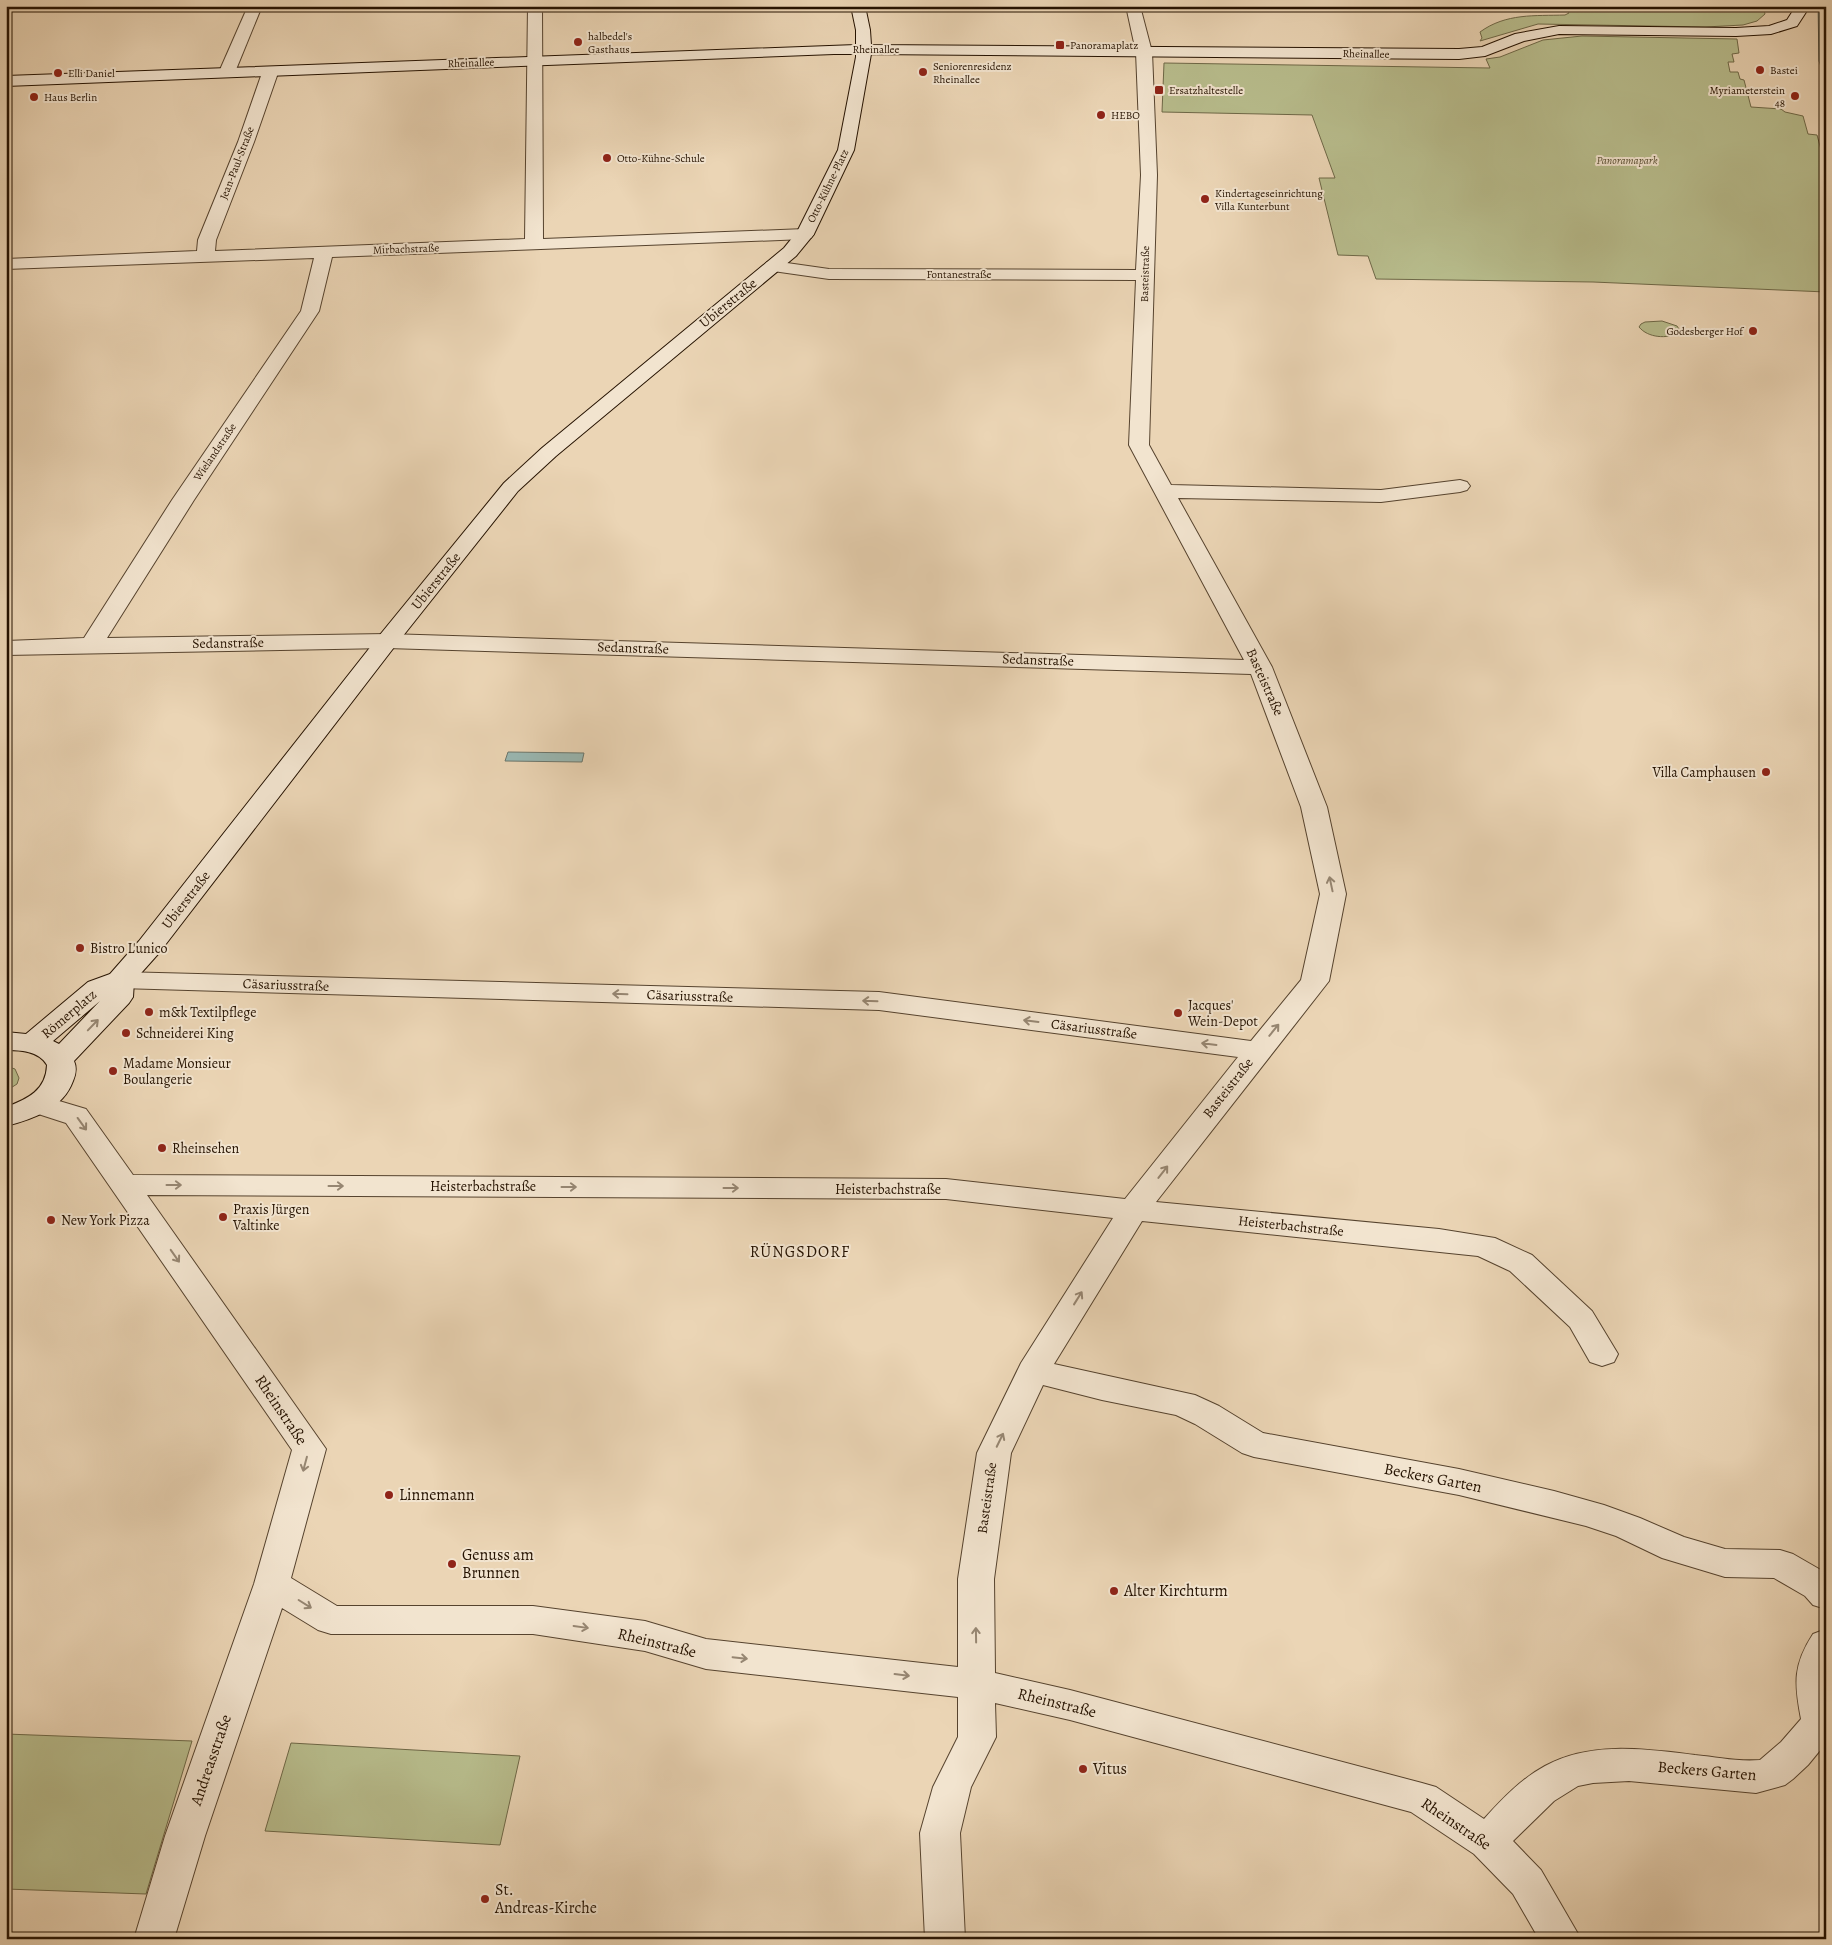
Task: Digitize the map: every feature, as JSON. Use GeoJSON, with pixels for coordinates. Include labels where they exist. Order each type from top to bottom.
{"type":"FeatureCollection","features":[{"type":"Feature","properties":{"kind":"street"},"geometry":{"type":"LineString","coordinates":[[227,72],[255,6]]}},
{"type":"Feature","properties":{"kind":"street"},"geometry":{"type":"LineString","coordinates":[[534,244],[535,6]]}},
{"type":"Feature","properties":{"kind":"street"},"geometry":{"type":"LineString","coordinates":[[858,6],[863,30],[864,49]]}},
{"type":"Feature","properties":{"kind":"street","name":"Basteistraße"},"geometry":{"type":"LineString","coordinates":[[944,1939],[940,1833],[952,1787],[977,1738],[976,1579],[994,1453],[1033,1371],[1133,1210],[1315,981],[1333,894],[1314,807],[1260,666],[1139,445],[1149,175],[1144,52],[1133,6]]}},
{"type":"Feature","properties":{"kind":"street","name":"Rheinallee"},"geometry":{"type":"LineString","coordinates":[[6,80],[864,49],[1459,54],[1485,51],[1520,37],[1552,30],[1748,32],[1778,29],[1792,23],[1803,6]]}},
{"type":"Feature","properties":{"kind":"street","name":"Rheinallee"},"geometry":{"type":"LineString","coordinates":[[863,30],[936,49]]}},
{"type":"Feature","properties":{"kind":"street","name":"Otto-Kühne-Platz"},"geometry":{"type":"LineString","coordinates":[[805,234],[846,150],[864,49]]}},
{"type":"Feature","properties":{"kind":"street","name":"Jean-Paul-Straße"},"geometry":{"type":"LineString","coordinates":[[205,256],[207,240],[246,142],[271,70]]}},
{"type":"Feature","properties":{"kind":"street","name":"Mirbachstraße"},"geometry":{"type":"LineString","coordinates":[[6,264],[805,234]]}},
{"type":"Feature","properties":{"kind":"street","name":"Ubierstraße"},"geometry":{"type":"LineString","coordinates":[[120,980],[155,939],[387,641],[511,487],[600,409],[790,252],[805,234]]}},
{"type":"Feature","properties":{"kind":"street","name":"Wielandstraße"},"geometry":{"type":"LineString","coordinates":[[91,645],[183,500],[310,311],[324,252]]}},
{"type":"Feature","properties":{"kind":"street","name":"Fontanestraße"},"geometry":{"type":"LineString","coordinates":[[773,266],[829,274],[1144,275]]}},
{"type":"Feature","properties":{"kind":"street"},"geometry":{"type":"LineString","coordinates":[[1163,491],[1381,496],[1460,486]]}},
{"type":"Feature","properties":{"kind":"street","name":"Sedanstraße"},"geometry":{"type":"LineString","coordinates":[[6,648],[387,641],[1260,666]]}},
{"type":"Feature","properties":{"kind":"street","name":"Römerplatz"},"geometry":{"type":"LineString","coordinates":[[20,1042],[98,988],[120,980],[119,997],[59,1060]]}},
{"type":"Feature","properties":{"kind":"street","name":"Cäsariusstraße"},"geometry":{"type":"LineString","coordinates":[[120,980],[879,1001],[1258,1051]]}},
{"type":"Feature","properties":{"kind":"street"},"geometry":{"type":"LineString","coordinates":[[6,1118],[39,1104],[51,1094],[59,1082],[62,1071],[59,1060],[54,1053],[20,1042]]}},
{"type":"Feature","properties":{"kind":"street","name":"Rheinstraße"},"geometry":{"type":"LineString","coordinates":[[39,1104],[76,1116],[309,1449],[272,1584],[331,1620],[533,1620],[645,1636],[706,1654],[977,1684],[1070,1705],[1422,1799],[1488,1842],[1527,1882],[1561,1939]]}},
{"type":"Feature","properties":{"kind":"street","name":"Heisterbachstraße"},"geometry":{"type":"LineString","coordinates":[[125,1184],[946,1189],[1133,1210],[1439,1240],[1484,1246],[1521,1263],[1580,1319],[1602,1354]]}},
{"type":"Feature","properties":{"kind":"street","name":"Beckers Garten"},"geometry":{"type":"LineString","coordinates":[[1033,1371],[1102,1388],[1183,1404],[1207,1415],[1254,1444],[1459,1482],[1563,1507],[1628,1527],[1697,1556],[1725,1563],[1780,1564],[1818,1586],[1826,1595]]}},
{"type":"Feature","properties":{"kind":"street","name":"Andreasstraße"},"geometry":{"type":"LineString","coordinates":[[154,1939],[185,1836],[272,1584]]}},
{"type":"Feature","properties":{"kind":"street","name":"Beckers Garten"},"geometry":{"type":"LineString","coordinates":[[1488,1842],[1512,1815],[1538,1792],[1560,1777],[1583,1768],[1634,1765],[1764,1776],[1784,1763],[1800,1748],[1820,1722],[1812,1677],[1818,1655],[1826,1644]]}},
{"type":"Feature","properties":{"kind":"green space"},"geometry":{"type":"Polygon","coordinates":[[[1565,6],[1719,9],[1719,6],[1763,6],[1765,14],[1757,21],[1743,25],[1705,27],[1538,24],[1480,41],[1482,38],[1480,32],[1500,21],[1521,17],[1565,15],[1569,13],[1565,6]]]}},
{"type":"Feature","properties":{"kind":"green space","name":"Panoramapark"},"geometry":{"type":"Polygon","coordinates":[[[1582,36],[1737,39],[1739,53],[1732,54],[1734,62],[1728,62],[1730,72],[1738,72],[1740,79],[1744,80],[1751,107],[1781,109],[1785,112],[1803,116],[1808,134],[1817,135],[1826,168],[1826,292],[1593,282],[1376,279],[1368,256],[1338,255],[1319,178],[1335,178],[1312,115],[1162,112],[1164,63],[1490,68],[1486,59],[1500,57],[1543,40],[1582,36]]]}},
{"type":"Feature","properties":{"kind":"green space"},"geometry":{"type":"Polygon","coordinates":[[[1662,321],[1677,326],[1679,333],[1663,337],[1647,333],[1639,327],[1645,322],[1662,321]]]}},
{"type":"Feature","properties":{"kind":"green space"},"geometry":{"type":"Polygon","coordinates":[[[6,1066],[15,1069],[19,1078],[17,1084],[6,1091],[6,1066]]]}},
{"type":"Feature","properties":{"kind":"green space"},"geometry":{"type":"Polygon","coordinates":[[[6,1734],[192,1741],[146,1894],[6,1889],[6,1734]]]}},
{"type":"Feature","properties":{"kind":"green space"},"geometry":{"type":"Polygon","coordinates":[[[291,1743],[520,1756],[500,1845],[265,1831],[291,1743]]]}},
{"type":"Feature","properties":{"kind":"water"},"geometry":{"type":"Polygon","coordinates":[[[1818,6],[1826,6],[1826,81],[1819,61],[1818,6]]]}},
{"type":"Feature","properties":{"kind":"water"},"geometry":{"type":"Polygon","coordinates":[[[508,752],[584,753],[582,762],[505,761],[508,752]]]}},
{"type":"Feature","properties":{"kind":"place","name":"halbedel's Gasthaus"},"geometry":{"type":"Point","coordinates":[578,42]}},
{"type":"Feature","properties":{"kind":"place","name":"Panoramaplatz"},"geometry":{"type":"Point","coordinates":[1060,45]}},
{"type":"Feature","properties":{"kind":"place","name":"Bastei"},"geometry":{"type":"Point","coordinates":[1760,70]}},
{"type":"Feature","properties":{"kind":"place","name":"Seniorenresidenz Rheinallee"},"geometry":{"type":"Point","coordinates":[923,72]}},
{"type":"Feature","properties":{"kind":"place","name":"Elli Daniel"},"geometry":{"type":"Point","coordinates":[58,73]}},
{"type":"Feature","properties":{"kind":"place","name":"Ersatzhaltestelle"},"geometry":{"type":"Point","coordinates":[1159,90]}},
{"type":"Feature","properties":{"kind":"place","name":"Myriameterstein 48"},"geometry":{"type":"Point","coordinates":[1795,96]}},
{"type":"Feature","properties":{"kind":"place","name":"Haus Berlin"},"geometry":{"type":"Point","coordinates":[34,97]}},
{"type":"Feature","properties":{"kind":"place","name":"HEBO"},"geometry":{"type":"Point","coordinates":[1101,115]}},
{"type":"Feature","properties":{"kind":"place","name":"Otto-Kühne-Schule"},"geometry":{"type":"Point","coordinates":[607,158]}},
{"type":"Feature","properties":{"kind":"place","name":"Kindertageseinrichtung Villa Kunterbunt"},"geometry":{"type":"Point","coordinates":[1205,199]}},
{"type":"Feature","properties":{"kind":"place","name":"Godesberger Hof"},"geometry":{"type":"Point","coordinates":[1753,331]}},
{"type":"Feature","properties":{"kind":"place","name":"Villa Camphausen"},"geometry":{"type":"Point","coordinates":[1766,772]}},
{"type":"Feature","properties":{"kind":"place","name":"Bistro L'unico"},"geometry":{"type":"Point","coordinates":[80,948]}},
{"type":"Feature","properties":{"kind":"place","name":"m&k Textilpflege"},"geometry":{"type":"Point","coordinates":[149,1012]}},
{"type":"Feature","properties":{"kind":"place","name":"Jacques' Wein-Depot"},"geometry":{"type":"Point","coordinates":[1178,1013]}},
{"type":"Feature","properties":{"kind":"place","name":"Schneiderei King"},"geometry":{"type":"Point","coordinates":[126,1033]}},
{"type":"Feature","properties":{"kind":"place","name":"Madame Monsieur Boulangerie"},"geometry":{"type":"Point","coordinates":[113,1071]}},
{"type":"Feature","properties":{"kind":"place","name":"Rheinsehen"},"geometry":{"type":"Point","coordinates":[162,1148]}},
{"type":"Feature","properties":{"kind":"place","name":"Praxis Jürgen Valtinke"},"geometry":{"type":"Point","coordinates":[223,1217]}},
{"type":"Feature","properties":{"kind":"place","name":"New York Pizza"},"geometry":{"type":"Point","coordinates":[51,1220]}},
{"type":"Feature","properties":{"kind":"place","name":"Linnemann"},"geometry":{"type":"Point","coordinates":[389,1495]}},
{"type":"Feature","properties":{"kind":"place","name":"Genuss am Brunnen"},"geometry":{"type":"Point","coordinates":[452,1564]}},
{"type":"Feature","properties":{"kind":"place","name":"Alter Kirchturm"},"geometry":{"type":"Point","coordinates":[1114,1591]}},
{"type":"Feature","properties":{"kind":"place","name":"Vitus"},"geometry":{"type":"Point","coordinates":[1083,1769]}},
{"type":"Feature","properties":{"kind":"place","name":"St. Andreas-Kirche"},"geometry":{"type":"Point","coordinates":[485,1899]}},
{"type":"Feature","properties":{"kind":"district","name":"RÜNGSDORF"},"geometry":{"type":"Point","coordinates":[800,1252]}}]}
